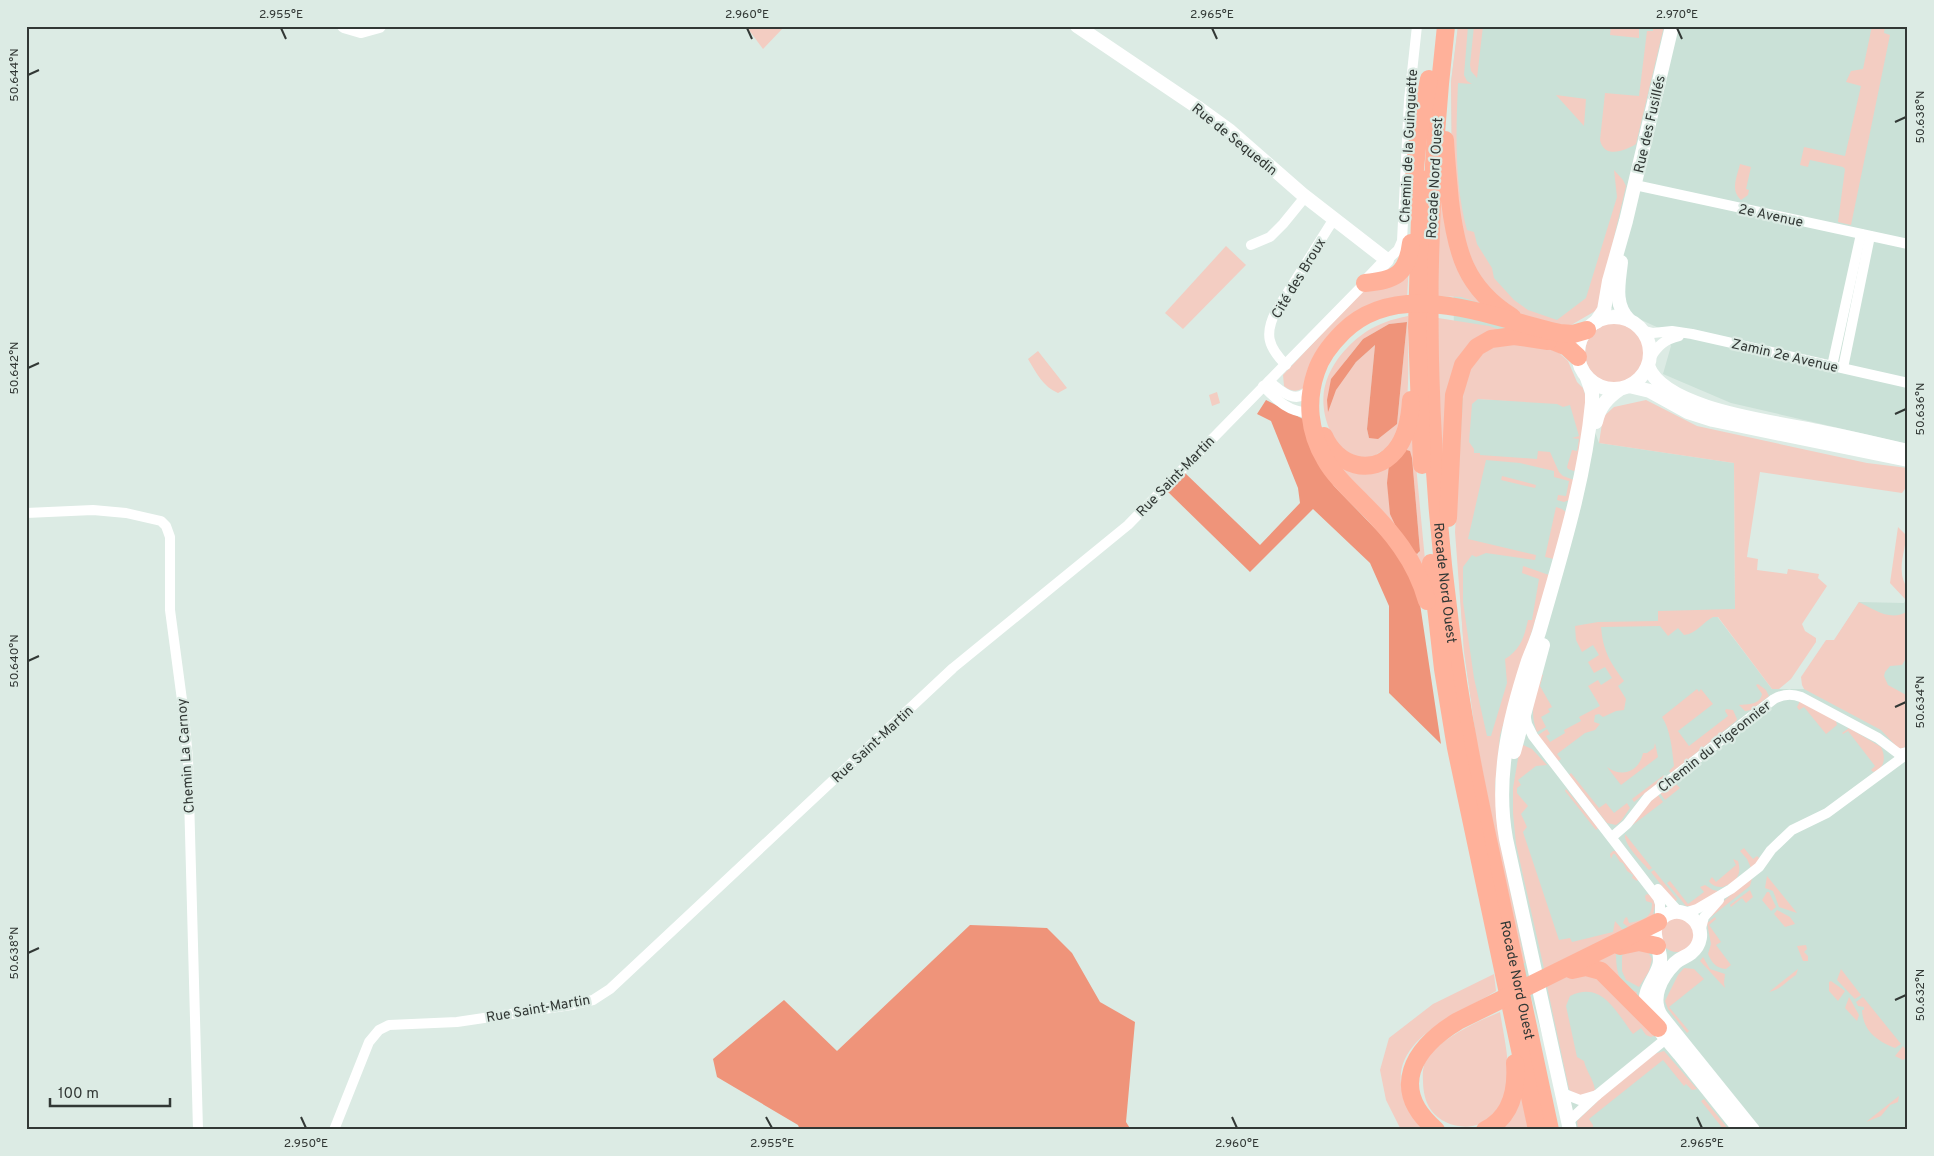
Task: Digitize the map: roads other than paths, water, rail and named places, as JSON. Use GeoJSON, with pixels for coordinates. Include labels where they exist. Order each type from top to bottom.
{"type":"FeatureCollection","features":[{"type":"Feature","properties":{"kind":"highway","name":"Rocade Nord Ouest"},"geometry":{"type":"LineString","coordinates":[[1434,26],[1435,74],[1432,186],[1423,280],[1421,451],[1433,588],[1460,765],[1508,965]]}},
{"type":"Feature","properties":{"kind":"highway","name":"Rocade Nord Ouest"},"geometry":{"type":"LineString","coordinates":[[1435,74],[1446,26]]}},
{"type":"Feature","properties":{"kind":"highway"},"geometry":{"type":"LineString","coordinates":[[1365,283],[1387,268],[1401,272],[1410,250],[1418,138],[1435,74]]}},
{"type":"Feature","properties":{"kind":"highway"},"geometry":{"type":"LineString","coordinates":[[1435,74],[1458,251],[1468,273],[1481,291],[1499,308],[1521,322]]}},
{"type":"Feature","properties":{"kind":"highway"},"geometry":{"type":"LineString","coordinates":[[1444,669],[1434,642],[1424,590],[1414,567],[1390,532],[1329,466],[1318,445],[1310,412],[1316,404],[1315,390],[1323,356],[1338,337],[1357,321],[1377,311],[1410,304],[1443,304],[1460,307],[1560,333],[1573,334],[1592,326]]}},
{"type":"Feature","properties":{"kind":"highway"},"geometry":{"type":"LineString","coordinates":[[1423,327],[1410,415],[1404,436],[1395,451],[1389,457],[1376,464],[1361,466],[1348,463],[1329,446],[1322,433],[1315,390],[1322,380],[1327,366],[1343,344],[1367,325],[1396,314],[1435,312],[1457,314],[1498,323],[1556,342],[1567,347],[1578,357]]}},
{"type":"Feature","properties":{"kind":"highway","name":"Rocade Nord Ouest"},"geometry":{"type":"LineString","coordinates":[[1423,327],[1450,626],[1508,965]]}},
{"type":"Feature","properties":{"kind":"highway"},"geometry":{"type":"LineString","coordinates":[[1450,626],[1451,592],[1448,512],[1454,404],[1459,375],[1470,353],[1492,339],[1514,336],[1556,342]]}},
{"type":"Feature","properties":{"kind":"highway"},"geometry":{"type":"LineString","coordinates":[[1436,1128],[1416,1105],[1410,1085],[1414,1062],[1424,1048],[1458,1021],[1585,960],[1659,920]]}},
{"type":"Feature","properties":{"kind":"highway"},"geometry":{"type":"LineString","coordinates":[[1585,960],[1632,942],[1645,942],[1658,948]]}},
{"type":"Feature","properties":{"kind":"highway"},"geometry":{"type":"LineString","coordinates":[[1485,1130],[1504,1115],[1513,1098],[1516,1074],[1516,1022],[1508,965]]}},
{"type":"Feature","properties":{"kind":"highway"},"geometry":{"type":"LineString","coordinates":[[1548,978],[1581,968],[1597,969],[1609,978],[1662,1033]]}},
{"type":"Feature","properties":{"kind":"highway","name":"Rocade Nord Ouest"},"geometry":{"type":"LineString","coordinates":[[1516,1022],[1537,1130]]}},
{"type":"Feature","properties":{"kind":"highway","name":"Rocade Nord Ouest"},"geometry":{"type":"LineString","coordinates":[[1516,1022],[1550,1130]]}},
{"type":"Feature","properties":{"kind":"main road"},"geometry":{"type":"LineString","coordinates":[[344,26],[362,31],[378,26]]}},
{"type":"Feature","properties":{"kind":"main road","name":"Rue de Sequedin"},"geometry":{"type":"LineString","coordinates":[[1077,26],[1204,111],[1336,221],[1387,268]]}},
{"type":"Feature","properties":{"kind":"main road","name":"Rue des Fusillés"},"geometry":{"type":"LineString","coordinates":[[1626,222],[1672,26]]}},
{"type":"Feature","properties":{"kind":"main road"},"geometry":{"type":"LineString","coordinates":[[1626,222],[1618,299],[1621,310],[1641,330],[1649,343],[1649,362],[1654,377],[1666,388],[1711,408],[1908,451]]}},
{"type":"Feature","properties":{"kind":"main road"},"geometry":{"type":"LineString","coordinates":[[1569,1126],[1504,828],[1502,800],[1503,768],[1512,717],[1528,662],[1540,630],[1573,507],[1592,404],[1592,392],[1578,357],[1579,345],[1604,310],[1609,280],[1626,222]]}},
{"type":"Feature","properties":{"kind":"main road"},"geometry":{"type":"LineString","coordinates":[[1592,326],[1612,318],[1629,320]]}},
{"type":"Feature","properties":{"kind":"main road"},"geometry":{"type":"LineString","coordinates":[[1513,867],[1509,829],[1508,790],[1518,734],[1580,508],[1598,412],[1604,402],[1640,379],[1649,362]]}},
{"type":"Feature","properties":{"kind":"main road"},"geometry":{"type":"LineString","coordinates":[[1587,378],[1602,387],[1650,391],[1688,412],[1713,420],[1908,460]]}},
{"type":"Feature","properties":{"kind":"main road"},"geometry":{"type":"LineString","coordinates":[[1740,1130],[1662,1033],[1648,1010],[1646,999],[1648,990],[1660,963],[1654,934],[1659,920],[1670,913],[1682,912],[1694,920],[1700,933],[1696,948],[1690,954],[1682,957],[1671,968],[1661,984],[1656,995],[1656,1006],[1754,1130]]}},
{"type":"Feature","properties":{"kind":"main road"},"geometry":{"type":"LineString","coordinates":[[1658,948],[1668,956],[1682,957]]}},
{"type":"Feature","properties":{"kind":"street","name":"Chemin de la Guinguette"},"geometry":{"type":"LineString","coordinates":[[1387,268],[1402,242],[1408,109],[1417,26]]}},
{"type":"Feature","properties":{"kind":"street","name":"2e Avenue"},"geometry":{"type":"LineString","coordinates":[[1635,185],[1908,244]]}},
{"type":"Feature","properties":{"kind":"street"},"geometry":{"type":"LineString","coordinates":[[1251,245],[1270,237],[1306,197]]}},
{"type":"Feature","properties":{"kind":"street","name":"Cité des Broux"},"geometry":{"type":"LineString","coordinates":[[1286,365],[1271,346],[1270,325],[1276,311],[1330,225],[1336,221]]}},
{"type":"Feature","properties":{"kind":"street"},"geometry":{"type":"LineString","coordinates":[[1832,366],[1866,235]]}},
{"type":"Feature","properties":{"kind":"street"},"geometry":{"type":"LineString","coordinates":[[1843,368],[1866,235]]}},
{"type":"Feature","properties":{"kind":"street","name":"Rue Saint-Martin"},"geometry":{"type":"LineString","coordinates":[[334,1130],[369,1042],[375,1033],[384,1026],[403,1023],[456,1022],[571,1005],[593,1000],[610,989],[953,668],[1128,525],[1365,283]]}},
{"type":"Feature","properties":{"kind":"street","name":"Zamin 2e Avenue"},"geometry":{"type":"LineString","coordinates":[[1641,330],[1653,333],[1672,331],[1692,334],[1908,383]]}},
{"type":"Feature","properties":{"kind":"street","name":"Zamin 2e Avenue"},"geometry":{"type":"LineString","coordinates":[[1649,362],[1656,349],[1667,340],[1692,334]]}},
{"type":"Feature","properties":{"kind":"street"},"geometry":{"type":"LineString","coordinates":[[1266,384],[1293,397],[1315,390]]}},
{"type":"Feature","properties":{"kind":"street"},"geometry":{"type":"LineString","coordinates":[[1266,384],[1290,408],[1300,412],[1310,412]]}},
{"type":"Feature","properties":{"kind":"street","name":"Chemin La Carnoy"},"geometry":{"type":"LineString","coordinates":[[26,513],[93,510],[126,512],[161,521],[166,526],[170,537],[171,616],[188,759],[198,1130]]}},
{"type":"Feature","properties":{"kind":"street","name":"Chemin du Pigeonnier"},"geometry":{"type":"LineString","coordinates":[[1612,837],[1627,824],[1648,797],[1779,696],[1791,694],[1801,697],[1878,738],[1899,754],[1908,753]]}},
{"type":"Feature","properties":{"kind":"street"},"geometry":{"type":"LineString","coordinates":[[1525,707],[1528,727],[1551,761],[1659,899],[1659,920]]}},
{"type":"Feature","properties":{"kind":"street"},"geometry":{"type":"LineString","coordinates":[[1512,717],[1513,726],[1518,734],[1532,742],[1551,761]]}},
{"type":"Feature","properties":{"kind":"street"},"geometry":{"type":"LineString","coordinates":[[1879,775],[1885,768],[1887,757],[1886,744]]}},
{"type":"Feature","properties":{"kind":"street"},"geometry":{"type":"LineString","coordinates":[[1622,850],[1682,912],[1697,909],[1734,886],[1759,867],[1772,850],[1792,830],[1827,813],[1908,753]]}},
{"type":"Feature","properties":{"kind":"street"},"geometry":{"type":"LineString","coordinates":[[1700,933],[1704,917],[1734,886]]}},
{"type":"Feature","properties":{"kind":"street"},"geometry":{"type":"LineString","coordinates":[[1569,1126],[1597,1095],[1662,1033]]}},
{"type":"Feature","properties":{"kind":"street"},"geometry":{"type":"LineString","coordinates":[[1562,1093],[1580,1100],[1597,1095]]}}]}
